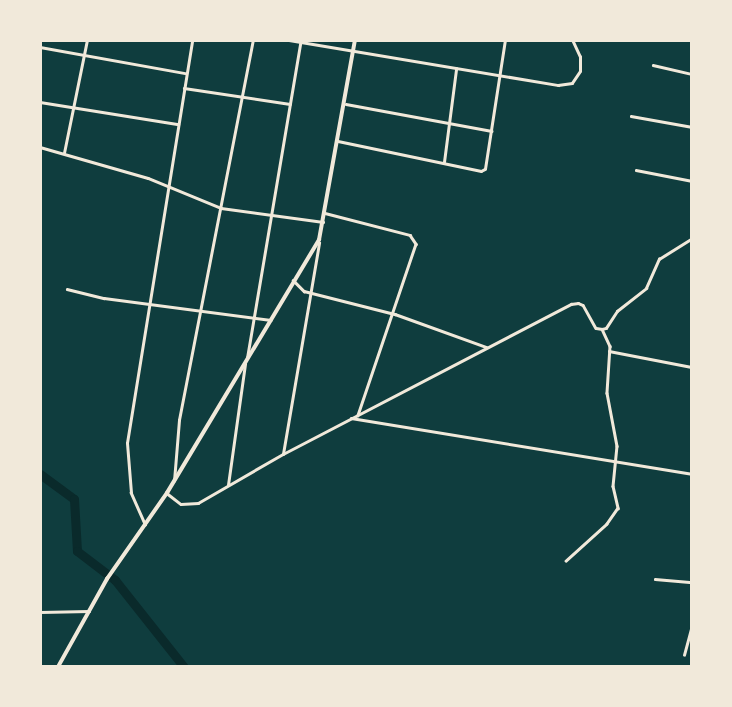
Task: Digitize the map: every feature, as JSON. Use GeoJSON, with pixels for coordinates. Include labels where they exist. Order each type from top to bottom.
{"type":"FeatureCollection","features":[{"type":"Feature","properties":{"kind":"street"},"geometry":{"type":"LineString","coordinates":[[64,153],[87,40]]}},
{"type":"Feature","properties":{"kind":"street"},"geometry":{"type":"LineString","coordinates":[[145,525],[131,493],[127,443],[171,188],[192,40]]}},
{"type":"Feature","properties":{"kind":"street"},"geometry":{"type":"LineString","coordinates":[[174,483],[179,420],[253,40]]}},
{"type":"Feature","properties":{"kind":"street"},"geometry":{"type":"LineString","coordinates":[[289,40],[558,85],[572,83],[580,71],[580,57],[572,40]]}},
{"type":"Feature","properties":{"kind":"street"},"geometry":{"type":"LineString","coordinates":[[283,454],[355,40]]}},
{"type":"Feature","properties":{"kind":"street"},"geometry":{"type":"LineString","coordinates":[[338,141],[481,171],[485,169],[505,40]]}},
{"type":"Feature","properties":{"kind":"street"},"geometry":{"type":"LineString","coordinates":[[228,485],[245,366],[301,41]]}},
{"type":"Feature","properties":{"kind":"street"},"geometry":{"type":"LineString","coordinates":[[40,47],[186,73]]}},
{"type":"Feature","properties":{"kind":"street"},"geometry":{"type":"LineString","coordinates":[[653,65],[692,74]]}},
{"type":"Feature","properties":{"kind":"street"},"geometry":{"type":"LineString","coordinates":[[444,162],[456,69]]}},
{"type":"Feature","properties":{"kind":"street"},"geometry":{"type":"LineString","coordinates":[[184,88],[290,104]]}},
{"type":"Feature","properties":{"kind":"street"},"geometry":{"type":"LineString","coordinates":[[40,102],[178,124]]}},
{"type":"Feature","properties":{"kind":"street"},"geometry":{"type":"LineString","coordinates":[[345,104],[492,131]]}},
{"type":"Feature","properties":{"kind":"street"},"geometry":{"type":"LineString","coordinates":[[631,116],[692,127]]}},
{"type":"Feature","properties":{"kind":"street"},"geometry":{"type":"LineString","coordinates":[[40,147],[148,178],[221,208],[271,217],[323,222]]}},
{"type":"Feature","properties":{"kind":"street"},"geometry":{"type":"LineString","coordinates":[[636,170],[692,181]]}},
{"type":"Feature","properties":{"kind":"street"},"geometry":{"type":"LineString","coordinates":[[325,213],[415,239],[416,244],[395,314],[358,415]]}},
{"type":"Feature","properties":{"kind":"street"},"geometry":{"type":"LineString","coordinates":[[167,493],[181,504],[190,505],[571,303],[583,305],[596,328],[606,328],[617,311],[646,288],[659,259],[692,238]]}},
{"type":"Feature","properties":{"kind":"street"},"geometry":{"type":"LineString","coordinates":[[58,667],[109,576],[174,483],[319,240]]}},
{"type":"Feature","properties":{"kind":"street"},"geometry":{"type":"LineString","coordinates":[[293,280],[304,291],[395,314],[488,347]]}},
{"type":"Feature","properties":{"kind":"street"},"geometry":{"type":"LineString","coordinates":[[67,289],[202,312],[271,320]]}},
{"type":"Feature","properties":{"kind":"street"},"geometry":{"type":"LineString","coordinates":[[566,562],[607,524],[618,508],[613,486],[616,438],[607,393],[609,351],[608,340],[602,328]]}},
{"type":"Feature","properties":{"kind":"street"},"geometry":{"type":"LineString","coordinates":[[609,351],[692,367]]}},
{"type":"Feature","properties":{"kind":"street"},"geometry":{"type":"LineString","coordinates":[[351,418],[692,474]]}},
{"type":"Feature","properties":{"kind":"street"},"geometry":{"type":"LineString","coordinates":[[655,579],[692,582]]}},
{"type":"Feature","properties":{"kind":"street"},"geometry":{"type":"LineString","coordinates":[[40,612],[89,611]]}},
{"type":"Feature","properties":{"kind":"street"},"geometry":{"type":"LineString","coordinates":[[684,655],[692,626]]}},
{"type":"Feature","properties":{"kind":"waterway"},"geometry":{"type":"LineString","coordinates":[[40,474],[74,499],[77,551],[115,580],[184,667]]}}]}
